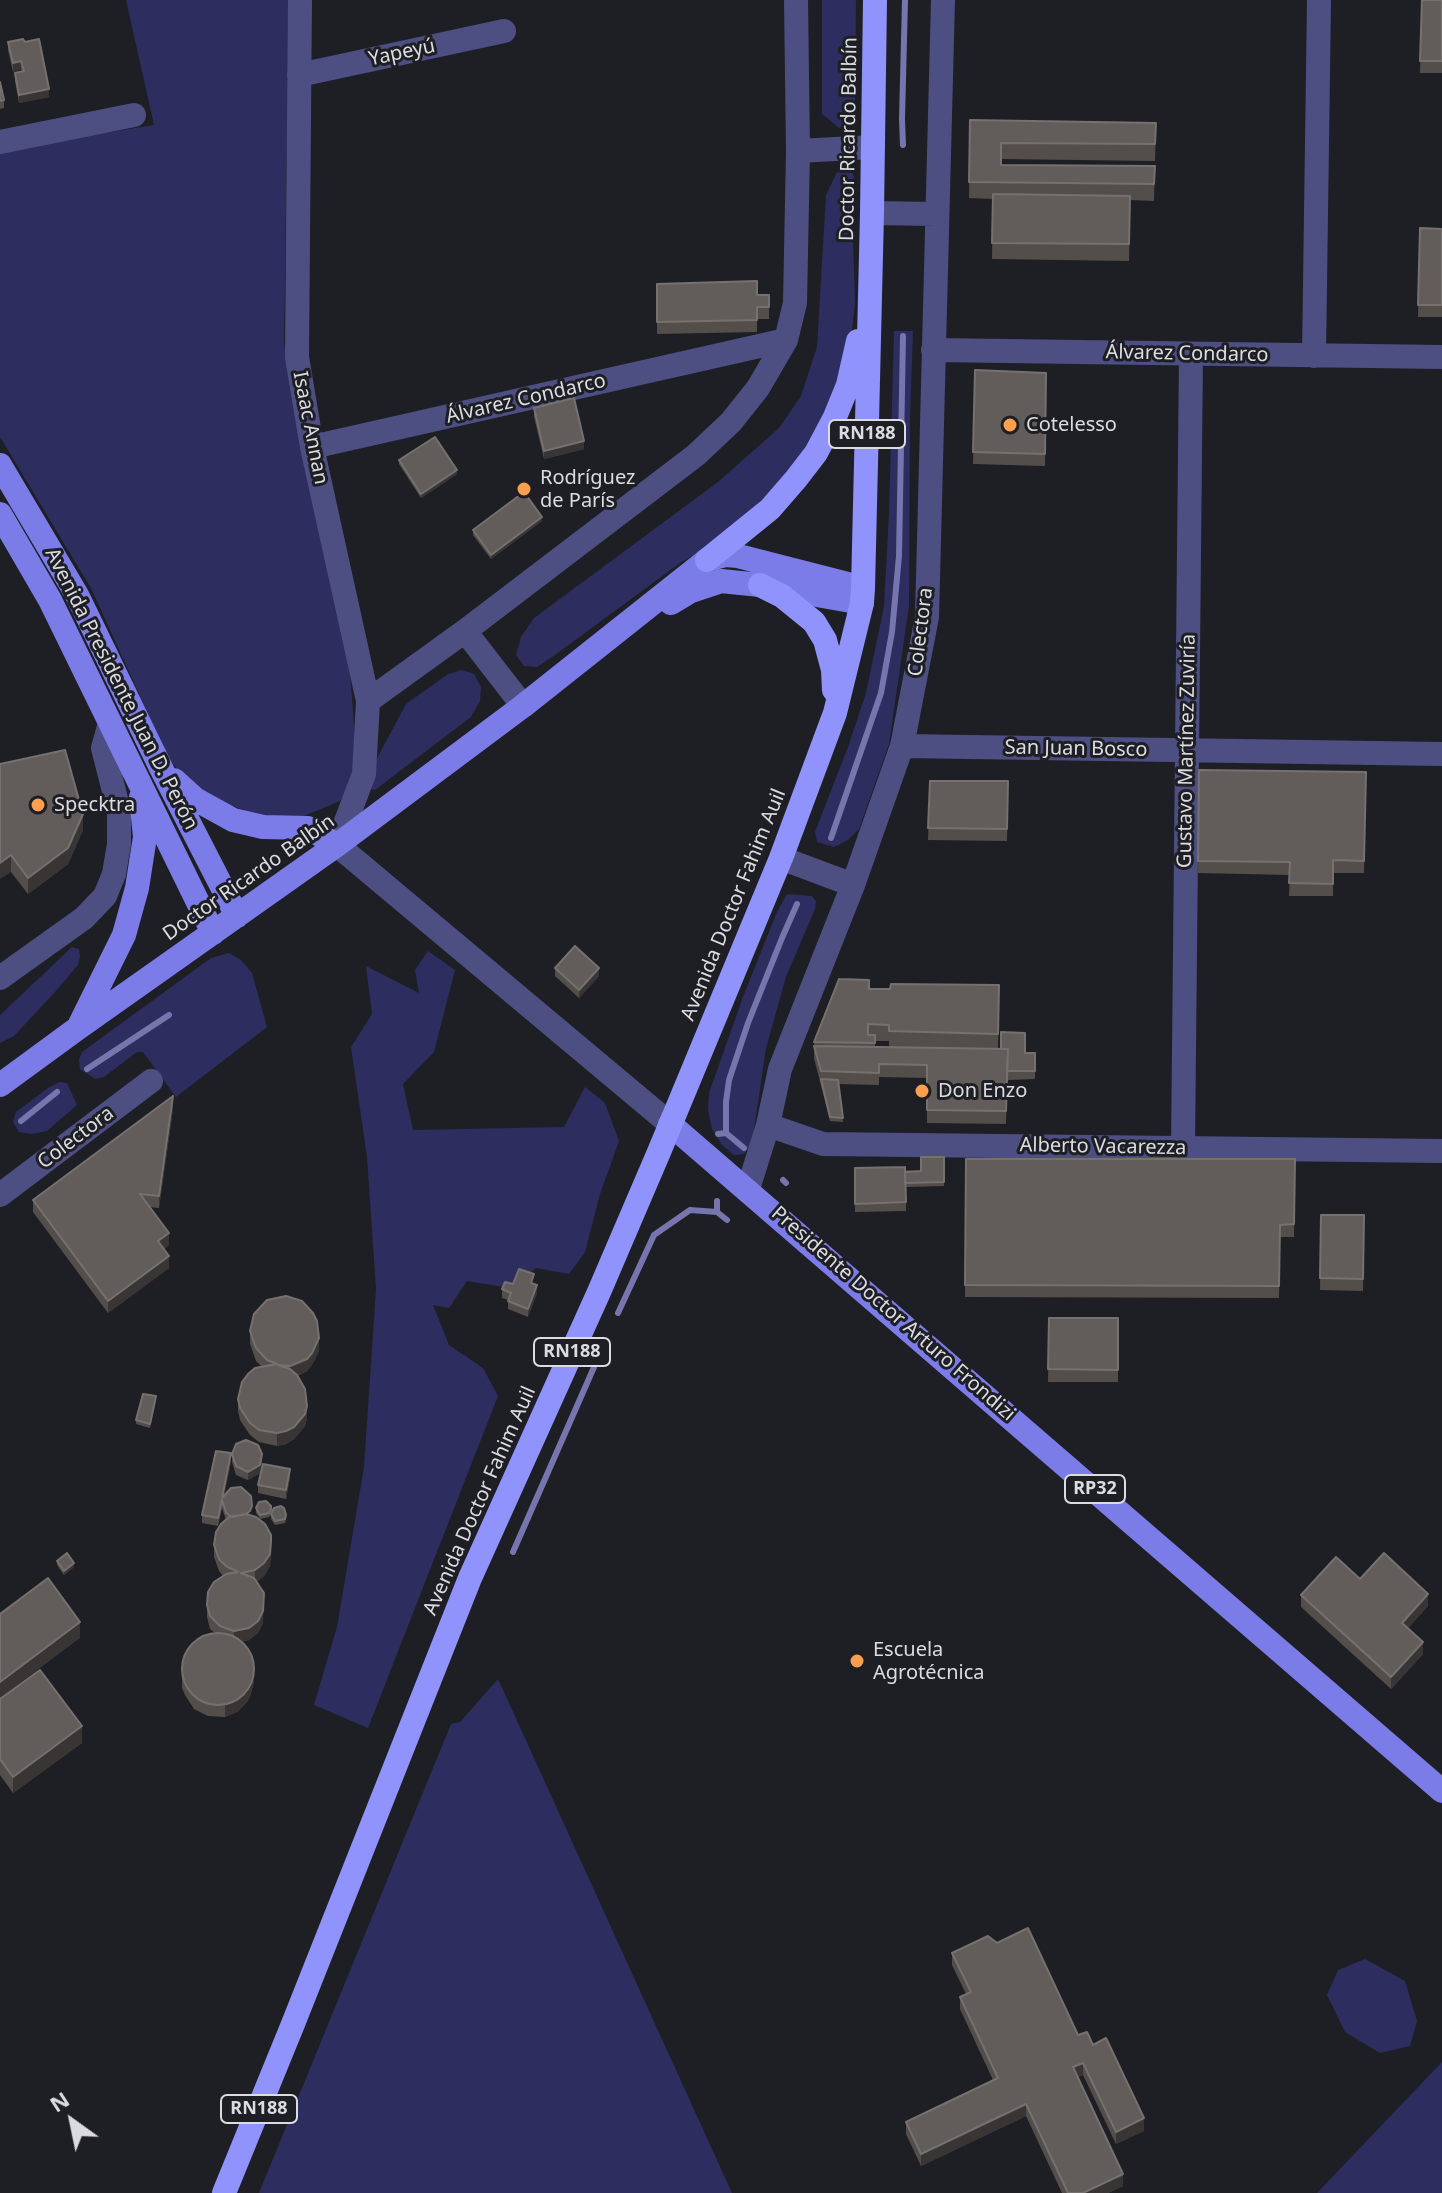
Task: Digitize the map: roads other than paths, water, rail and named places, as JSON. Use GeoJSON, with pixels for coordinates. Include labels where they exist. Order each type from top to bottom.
{"type":"FeatureCollection","features":[{"type":"Feature","properties":{"kind":"highway","name":"Doctor Ricardo Balbín"},"geometry":{"type":"LineString","coordinates":[[870,279],[875,0]]}},
{"type":"Feature","properties":{"kind":"highway"},"geometry":{"type":"LineString","coordinates":[[707,560],[770,509],[816,453],[848,385],[870,279]]}},
{"type":"Feature","properties":{"kind":"highway","name":"RN188"},"geometry":{"type":"LineString","coordinates":[[862,596],[870,279]]}},
{"type":"Feature","properties":{"kind":"highway"},"geometry":{"type":"LineString","coordinates":[[760,585],[799,609],[814,622],[825,640],[833,670],[835,713]]}},
{"type":"Feature","properties":{"kind":"highway","name":"Avenida Doctor Fahim Auil"},"geometry":{"type":"LineString","coordinates":[[224,2193],[470,1578],[599,1292],[781,858],[835,713],[862,596]]}},
{"type":"Feature","properties":{"kind":"main road","name":"Avenida Presidente Juan D. Perón"},"geometry":{"type":"LineString","coordinates":[[0,465],[11,501],[77,595],[237,916]]}},
{"type":"Feature","properties":{"kind":"main road","name":"Avenida Presidente Juan D. Perón"},"geometry":{"type":"LineString","coordinates":[[0,514],[50,600],[213,933]]}},
{"type":"Feature","properties":{"kind":"main road"},"geometry":{"type":"LineString","coordinates":[[707,560],[726,555],[738,556],[862,596]]}},
{"type":"Feature","properties":{"kind":"main road","name":"Doctor Ricardo Balbín"},"geometry":{"type":"LineString","coordinates":[[1,1082],[337,845],[523,706],[707,560]]}},
{"type":"Feature","properties":{"kind":"main road","name":"Doctor Ricardo Balbín"},"geometry":{"type":"LineString","coordinates":[[523,706],[691,591],[721,581],[862,596]]}},
{"type":"Feature","properties":{"kind":"main road"},"geometry":{"type":"LineString","coordinates":[[161,768],[195,799],[233,820],[263,827],[308,828],[337,845]]}},
{"type":"Feature","properties":{"kind":"main road"},"geometry":{"type":"LineString","coordinates":[[78,1028],[124,935],[137,888],[145,837],[139,779]]}},
{"type":"Feature","properties":{"kind":"main road","name":"Presidente Doctor Arturo Frondizi"},"geometry":{"type":"LineString","coordinates":[[670,1124],[1442,1791]]}},
{"type":"Feature","properties":{"kind":"street","name":"Isaac Annan"},"geometry":{"type":"LineString","coordinates":[[300,0],[297,357],[312,447],[368,701],[364,774],[337,845]]}},
{"type":"Feature","properties":{"kind":"street"},"geometry":{"type":"LineString","coordinates":[[368,701],[696,455],[731,422],[758,388],[786,340],[795,303],[798,151],[796,0]]}},
{"type":"Feature","properties":{"kind":"street","name":"Colectora"},"geometry":{"type":"LineString","coordinates":[[748,1189],[768,1125],[780,1069],[853,885],[902,746],[927,617],[943,0]]}},
{"type":"Feature","properties":{"kind":"street"},"geometry":{"type":"LineString","coordinates":[[1314,356],[1319,0]]}},
{"type":"Feature","properties":{"kind":"street","name":"Yapeyú"},"geometry":{"type":"LineString","coordinates":[[299,75],[504,31]]}},
{"type":"Feature","properties":{"kind":"street"},"geometry":{"type":"LineString","coordinates":[[0,142],[134,115]]}},
{"type":"Feature","properties":{"kind":"street"},"geometry":{"type":"LineString","coordinates":[[798,151],[873,147]]}},
{"type":"Feature","properties":{"kind":"street"},"geometry":{"type":"LineString","coordinates":[[872,213],[937,214]]}},
{"type":"Feature","properties":{"kind":"street","name":"Álvarez Condarco"},"geometry":{"type":"LineString","coordinates":[[312,447],[786,340]]}},
{"type":"Feature","properties":{"kind":"street","name":"Álvarez Condarco"},"geometry":{"type":"LineString","coordinates":[[933,350],[1442,357]]}},
{"type":"Feature","properties":{"kind":"street","name":"Gustavo Martínez Zuviría"},"geometry":{"type":"LineString","coordinates":[[1183,1148],[1191,354]]}},
{"type":"Feature","properties":{"kind":"street"},"geometry":{"type":"LineString","coordinates":[[465,631],[523,706]]}},
{"type":"Feature","properties":{"kind":"street"},"geometry":{"type":"LineString","coordinates":[[0,978],[84,918],[105,896],[114,874],[119,844],[119,811],[103,748],[110,723]]}},
{"type":"Feature","properties":{"kind":"street","name":"San Juan Bosco"},"geometry":{"type":"LineString","coordinates":[[902,746],[1442,754]]}},
{"type":"Feature","properties":{"kind":"street","name":"Presidente Doctor Arturo Frondizi"},"geometry":{"type":"LineString","coordinates":[[337,845],[670,1124]]}},
{"type":"Feature","properties":{"kind":"street"},"geometry":{"type":"LineString","coordinates":[[781,858],[853,885]]}},
{"type":"Feature","properties":{"kind":"street","name":"Colectora"},"geometry":{"type":"LineString","coordinates":[[0,1195],[151,1081]]}},
{"type":"Feature","properties":{"kind":"street","name":"Alberto Vacarezza"},"geometry":{"type":"LineString","coordinates":[[768,1125],[823,1144],[1442,1151]]}},
{"type":"Feature","properties":{"kind":"waterway"},"geometry":{"type":"LineString","coordinates":[[903,145],[905,0]]}},
{"type":"Feature","properties":{"kind":"waterway"},"geometry":{"type":"LineString","coordinates":[[831,838],[881,693],[892,632],[899,556],[903,336]]}},
{"type":"Feature","properties":{"kind":"waterway"},"geometry":{"type":"LineString","coordinates":[[718,1134],[726,1133],[729,1080],[748,1023],[797,904]]}},
{"type":"Feature","properties":{"kind":"waterway"},"geometry":{"type":"LineString","coordinates":[[87,1069],[169,1015]]}},
{"type":"Feature","properties":{"kind":"waterway"},"geometry":{"type":"LineString","coordinates":[[21,1121],[57,1092]]}},
{"type":"Feature","properties":{"kind":"waterway"},"geometry":{"type":"LineString","coordinates":[[726,1133],[744,1148]]}},
{"type":"Feature","properties":{"kind":"waterway"},"geometry":{"type":"LineString","coordinates":[[783,1180],[786,1183]]}},
{"type":"Feature","properties":{"kind":"waterway"},"geometry":{"type":"LineString","coordinates":[[717,1201],[717,1212],[727,1220]]}},
{"type":"Feature","properties":{"kind":"waterway"},"geometry":{"type":"LineString","coordinates":[[618,1313],[654,1235],[690,1210],[717,1212]]}},
{"type":"Feature","properties":{"kind":"waterway"},"geometry":{"type":"LineString","coordinates":[[513,1552],[605,1342]]}},
{"type":"Feature","properties":{"kind":"place","name":"Cotelesso"},"geometry":{"type":"Point","coordinates":[1010,425]}},
{"type":"Feature","properties":{"kind":"place","name":"Rodríguez de París"},"geometry":{"type":"Point","coordinates":[524,489]}},
{"type":"Feature","properties":{"kind":"place","name":"Specktra"},"geometry":{"type":"Point","coordinates":[38,805]}},
{"type":"Feature","properties":{"kind":"place","name":"Don Enzo"},"geometry":{"type":"Point","coordinates":[922,1091]}},
{"type":"Feature","properties":{"kind":"place","name":"Escuela Agrotécnica"},"geometry":{"type":"Point","coordinates":[857,1661]}}]}
